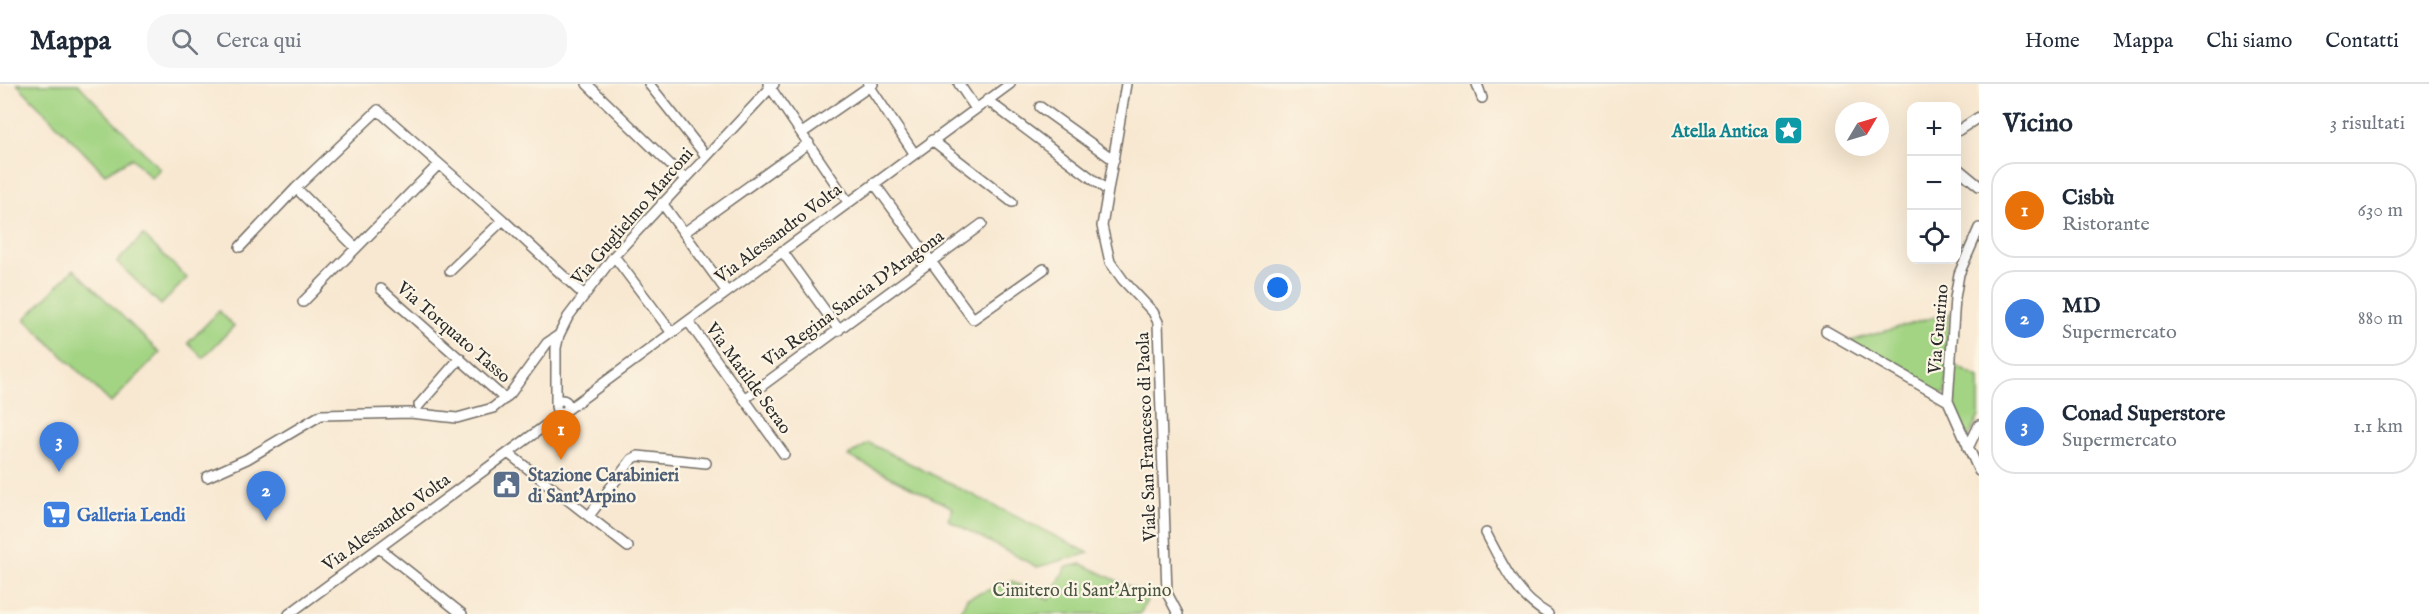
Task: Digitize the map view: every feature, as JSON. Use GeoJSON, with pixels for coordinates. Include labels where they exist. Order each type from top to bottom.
{"type":"FeatureCollection","features":[{"type":"Feature","properties":{"kind":"street"},"geometry":{"type":"LineString","coordinates":[[587,84],[685,179]]}},
{"type":"Feature","properties":{"kind":"street"},"geometry":{"type":"LineString","coordinates":[[649,84],[706,156]]}},
{"type":"Feature","properties":{"kind":"street"},"geometry":{"type":"LineString","coordinates":[[959,84],[976,109]]}},
{"type":"Feature","properties":{"kind":"street","name":"Via Alessandro Volta"},"geometry":{"type":"LineString","coordinates":[[289,614],[550,422],[561,407],[672,333],[1010,84]]}},
{"type":"Feature","properties":{"kind":"street","name":"Viale San Francesco di Paola"},"geometry":{"type":"LineString","coordinates":[[1126,84],[1102,226],[1110,262],[1123,280],[1153,312],[1158,322],[1167,593],[1178,614]]}},
{"type":"Feature","properties":{"kind":"street"},"geometry":{"type":"LineString","coordinates":[[1477,84],[1482,98]]}},
{"type":"Feature","properties":{"kind":"street"},"geometry":{"type":"LineString","coordinates":[[771,85],[848,202]]}},
{"type":"Feature","properties":{"kind":"street","name":"Via Guglielmo Marconi"},"geometry":{"type":"LineString","coordinates":[[561,407],[556,390],[556,348],[559,335],[584,295],[614,256],[771,85]]}},
{"type":"Feature","properties":{"kind":"street"},"geometry":{"type":"LineString","coordinates":[[802,132],[870,85],[914,153]]}},
{"type":"Feature","properties":{"kind":"street"},"geometry":{"type":"LineString","coordinates":[[987,100],[1107,190]]}},
{"type":"Feature","properties":{"kind":"street"},"geometry":{"type":"LineString","coordinates":[[1040,107],[1114,160]]}},
{"type":"Feature","properties":{"kind":"street"},"geometry":{"type":"LineString","coordinates":[[240,247],[296,188],[378,110],[584,295]]}},
{"type":"Feature","properties":{"kind":"street"},"geometry":{"type":"LineString","coordinates":[[1961,129],[1979,117]]}},
{"type":"Feature","properties":{"kind":"street"},"geometry":{"type":"LineString","coordinates":[[932,140],[1012,202]]}},
{"type":"Feature","properties":{"kind":"street"},"geometry":{"type":"LineString","coordinates":[[685,232],[809,143]]}},
{"type":"Feature","properties":{"kind":"street"},"geometry":{"type":"LineString","coordinates":[[303,302],[439,164]]}},
{"type":"Feature","properties":{"kind":"street"},"geometry":{"type":"LineString","coordinates":[[1961,171],[1979,186]]}},
{"type":"Feature","properties":{"kind":"street"},"geometry":{"type":"LineString","coordinates":[[874,183],[973,319],[1044,269]]}},
{"type":"Feature","properties":{"kind":"street"},"geometry":{"type":"LineString","coordinates":[[296,188],[356,248]]}},
{"type":"Feature","properties":{"kind":"street"},"geometry":{"type":"LineString","coordinates":[[662,203],[727,292]]}},
{"type":"Feature","properties":{"kind":"street"},"geometry":{"type":"LineString","coordinates":[[450,271],[503,220]]}},
{"type":"Feature","properties":{"kind":"street","name":"Via Regina Sancia D'Aragona"},"geometry":{"type":"LineString","coordinates":[[744,399],[982,224]]}},
{"type":"Feature","properties":{"kind":"street","name":"Via Guarino"},"geometry":{"type":"LineString","coordinates":[[1948,401],[1954,298],[1959,274],[1979,228]]}},
{"type":"Feature","properties":{"kind":"street"},"geometry":{"type":"LineString","coordinates":[[782,251],[839,330]]}},
{"type":"Feature","properties":{"kind":"street"},"geometry":{"type":"LineString","coordinates":[[614,256],[672,333]]}},
{"type":"Feature","properties":{"kind":"street","name":"Via Torquato Tasso"},"geometry":{"type":"LineString","coordinates":[[381,289],[505,399]]}},
{"type":"Feature","properties":{"kind":"street","name":"Via Matilde Serao"},"geometry":{"type":"LineString","coordinates":[[688,321],[784,454]]}},
{"type":"Feature","properties":{"kind":"street"},"geometry":{"type":"LineString","coordinates":[[1826,331],[1948,401],[1979,471]]}},
{"type":"Feature","properties":{"kind":"street"},"geometry":{"type":"LineString","coordinates":[[207,477],[247,459],[321,415],[410,413],[457,418],[493,408],[505,399],[547,343],[559,335]]}},
{"type":"Feature","properties":{"kind":"street"},"geometry":{"type":"LineString","coordinates":[[419,405],[460,358]]}},
{"type":"Feature","properties":{"kind":"street"},"geometry":{"type":"LineString","coordinates":[[1968,448],[1979,425]]}},
{"type":"Feature","properties":{"kind":"street"},"geometry":{"type":"LineString","coordinates":[[508,453],[628,547]]}},
{"type":"Feature","properties":{"kind":"street"},"geometry":{"type":"LineString","coordinates":[[589,516],[632,459],[638,456],[706,463]]}},
{"type":"Feature","properties":{"kind":"street"},"geometry":{"type":"LineString","coordinates":[[1486,533],[1515,587],[1536,607],[1548,614]]}},
{"type":"Feature","properties":{"kind":"street"},"geometry":{"type":"LineString","coordinates":[[379,548],[462,614]]}},
{"type":"Feature","properties":{"kind":"green space"},"geometry":{"type":"Polygon","coordinates":[[[17,84],[78,84],[160,169],[151,178],[132,158],[105,174],[17,84]]]}},
{"type":"Feature","properties":{"kind":"green space"},"geometry":{"type":"Polygon","coordinates":[[[143,235],[187,278],[161,305],[117,262],[143,235]]]}},
{"type":"Feature","properties":{"kind":"green space"},"geometry":{"type":"Polygon","coordinates":[[[74,269],[160,353],[111,403],[25,319],[74,269]]]}},
{"type":"Feature","properties":{"kind":"green space"},"geometry":{"type":"Polygon","coordinates":[[[219,311],[234,326],[203,358],[188,343],[219,311]]]}},
{"type":"Feature","properties":{"kind":"green space"},"geometry":{"type":"Polygon","coordinates":[[[1949,313],[1946,394],[1939,393],[1850,341],[1949,313]]]}},
{"type":"Feature","properties":{"kind":"green space"},"geometry":{"type":"Polygon","coordinates":[[[1954,365],[1979,378],[1979,416],[1968,439],[1952,406],[1954,365]]]}},
{"type":"Feature","properties":{"kind":"green space"},"geometry":{"type":"Polygon","coordinates":[[[869,443],[1089,553],[1037,567],[948,520],[953,508],[848,456],[869,443]]]}},
{"type":"Feature","properties":{"kind":"green space","name":"Cimitero di Sant'Arpino"},"geometry":{"type":"Polygon","coordinates":[[[1082,564],[1149,596],[1140,614],[959,614],[967,598],[1012,581],[1049,600],[1066,567],[1082,564]]]}},
{"type":"Feature","properties":{"kind":"place","name":"Atella Antica"},"geometry":{"type":"Point","coordinates":[1789,131]}},
{"type":"Feature","properties":{"kind":"place","name":"Cisbù"},"geometry":{"type":"Point","coordinates":[561,460]}},
{"type":"Feature","properties":{"kind":"place","name":"Conad Superstore"},"geometry":{"type":"Point","coordinates":[59,472]}},
{"type":"Feature","properties":{"kind":"place","name":"Stazione Carabinieri di Sant'Arpino"},"geometry":{"type":"Point","coordinates":[507,485]}},
{"type":"Feature","properties":{"kind":"place","name":"Galleria Lendi"},"geometry":{"type":"Point","coordinates":[56,515]}},
{"type":"Feature","properties":{"kind":"place","name":"MD"},"geometry":{"type":"Point","coordinates":[266,521]}}]}
